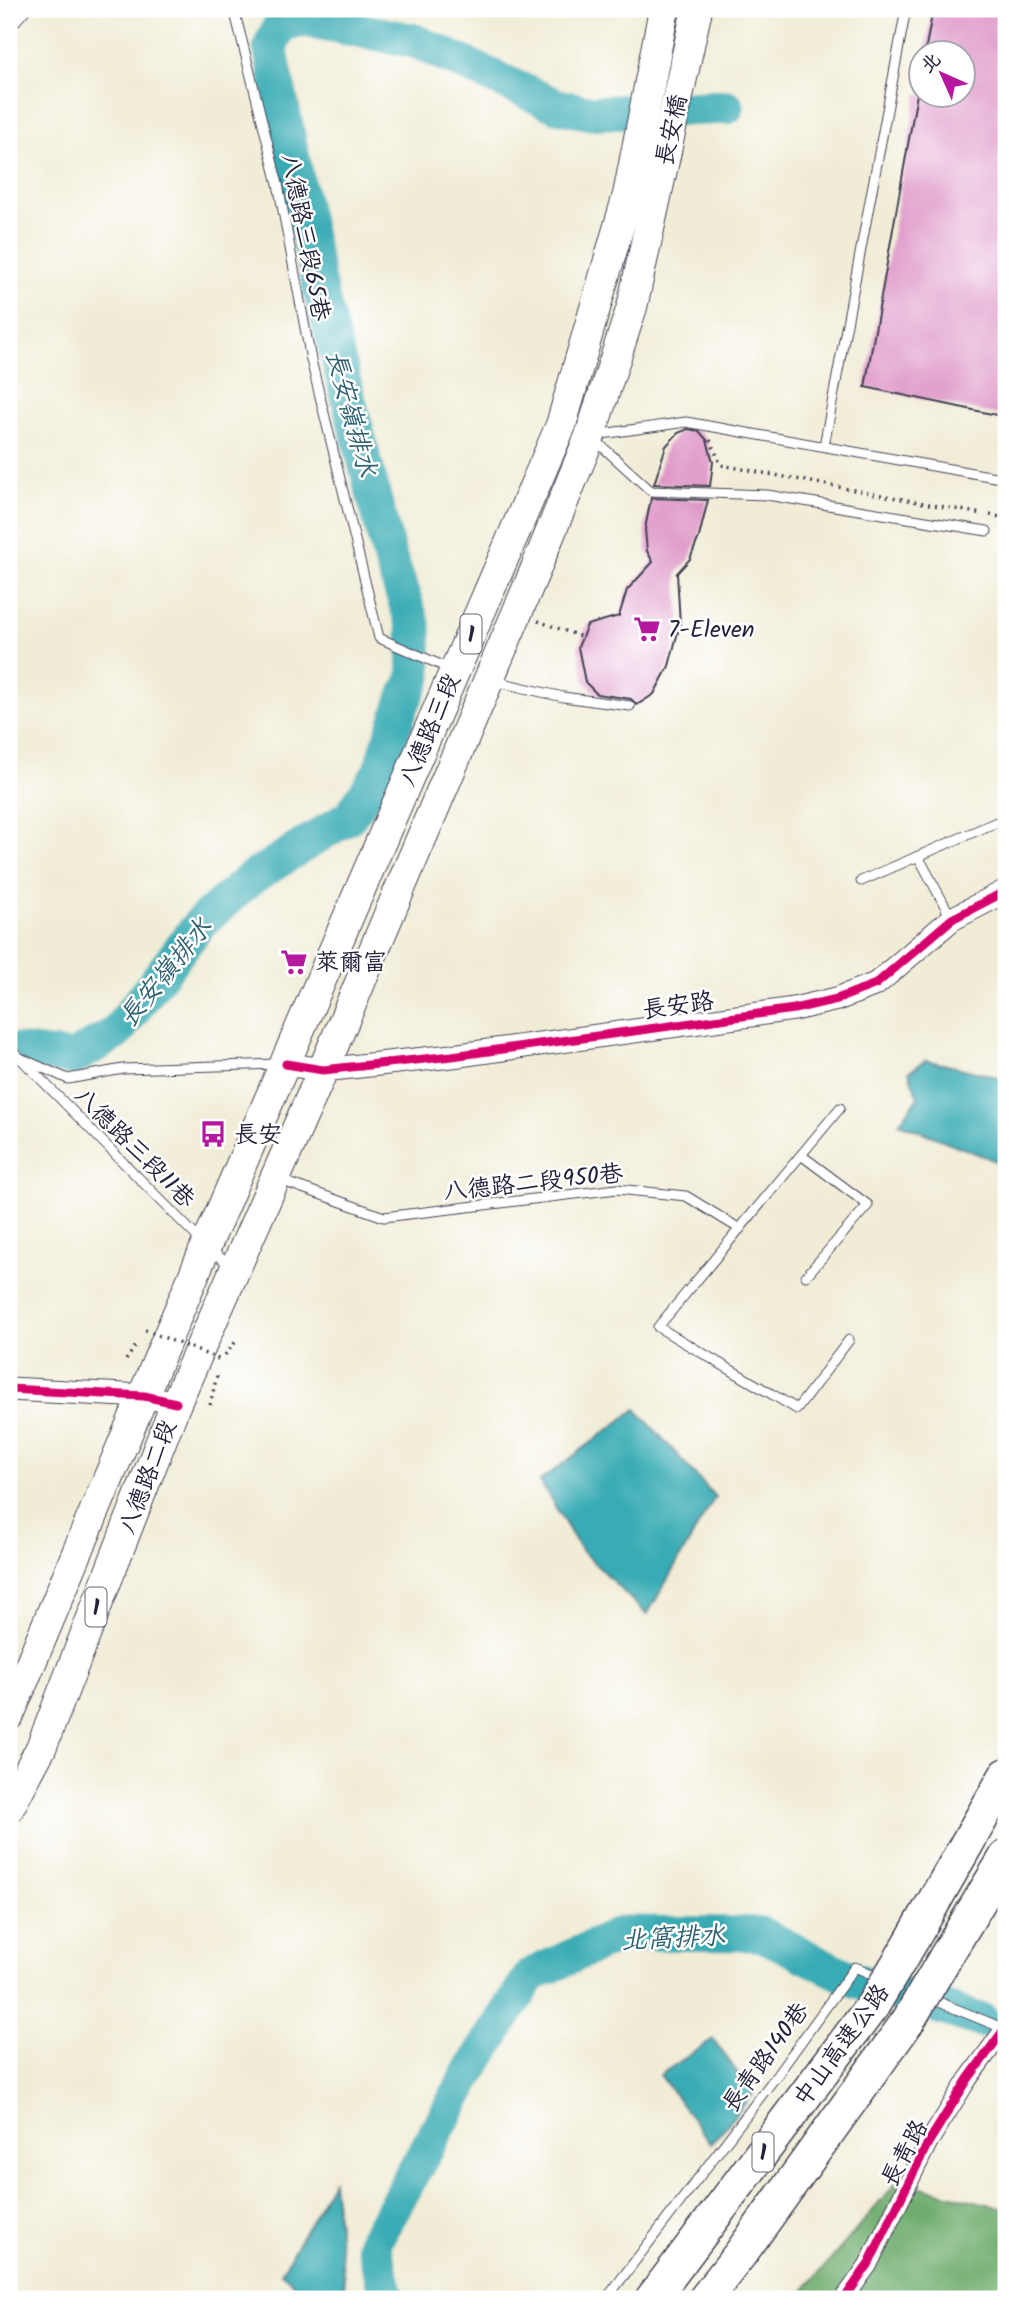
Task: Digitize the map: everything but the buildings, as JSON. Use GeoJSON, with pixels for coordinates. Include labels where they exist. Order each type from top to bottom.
{"type":"FeatureCollection","features":[{"type":"Feature","properties":{"kind":"highway","name":"中山高速公路"},"geometry":{"type":"LineString","coordinates":[[652,2299],[883,1994],[1006,1775]]}},
{"type":"Feature","properties":{"kind":"highway","name":"中山高速公路"},"geometry":{"type":"LineString","coordinates":[[705,2299],[741,2253],[912,2007],[1006,1857]]}},
{"type":"Feature","properties":{"kind":"main road","name":"長安橋"},"geometry":{"type":"LineString","coordinates":[[642,198],[654,59],[664,9]]}},
{"type":"Feature","properties":{"kind":"main road","name":"長安橋"},"geometry":{"type":"LineString","coordinates":[[642,198],[687,60],[697,9]]}},
{"type":"Feature","properties":{"kind":"main road","name":"八德路三段"},"geometry":{"type":"LineString","coordinates":[[286,1064],[455,671],[575,430],[632,307],[642,198]]}},
{"type":"Feature","properties":{"kind":"main road","name":"八德路三段"},"geometry":{"type":"LineString","coordinates":[[323,1070],[517,613],[575,430]]}},
{"type":"Feature","properties":{"kind":"main road","name":"八德路二段"},"geometry":{"type":"LineString","coordinates":[[9,1715],[206,1245],[286,1064]]}},
{"type":"Feature","properties":{"kind":"main road","name":"八德路二段"},"geometry":{"type":"LineString","coordinates":[[9,1808],[41,1748],[176,1403],[323,1070]]}},
{"type":"Feature","properties":{"kind":"street","name":"長安路"},"geometry":{"type":"LineString","coordinates":[[286,1064],[323,1070],[466,1054],[781,1011],[837,999],[876,984],[952,919],[1006,891]]}},
{"type":"Feature","properties":{"kind":"street"},"geometry":{"type":"LineString","coordinates":[[9,1388],[144,1396],[176,1403]]}},
{"type":"Feature","properties":{"kind":"street","name":"長青路"},"geometry":{"type":"LineString","coordinates":[[844,2299],[868,2265],[928,2143],[968,2079],[1006,2028]]}},
{"type":"Feature","properties":{"kind":"lane"},"geometry":{"type":"LineString","coordinates":[[9,29],[26,9]]}},
{"type":"Feature","properties":{"kind":"lane","name":"八德路三段65巷"},"geometry":{"type":"LineString","coordinates":[[234,9],[278,184],[311,360],[379,638],[455,671]]}},
{"type":"Feature","properties":{"kind":"lane"},"geometry":{"type":"LineString","coordinates":[[824,446],[906,9]]}},
{"type":"Feature","properties":{"kind":"lane"},"geometry":{"type":"LineString","coordinates":[[575,430],[687,422],[1006,479]]}},
{"type":"Feature","properties":{"kind":"lane"},"geometry":{"type":"LineString","coordinates":[[575,430],[651,491],[767,495],[987,531]]}},
{"type":"Feature","properties":{"kind":"lane"},"geometry":{"type":"LineString","coordinates":[[489,680],[563,697],[630,706]]}},
{"type":"Feature","properties":{"kind":"lane"},"geometry":{"type":"LineString","coordinates":[[860,881],[1006,818]]}},
{"type":"Feature","properties":{"kind":"lane"},"geometry":{"type":"LineString","coordinates":[[918,856],[952,919]]}},
{"type":"Feature","properties":{"kind":"lane","name":"八德路三段11巷"},"geometry":{"type":"LineString","coordinates":[[9,1047],[13,1057],[206,1245],[234,1268]]}},
{"type":"Feature","properties":{"kind":"lane"},"geometry":{"type":"LineString","coordinates":[[13,1057],[68,1079],[123,1069],[286,1064]]}},
{"type":"Feature","properties":{"kind":"lane"},"geometry":{"type":"LineString","coordinates":[[839,1108],[658,1327],[797,1409],[849,1340]]}},
{"type":"Feature","properties":{"kind":"lane"},"geometry":{"type":"LineString","coordinates":[[801,1155],[868,1205],[806,1276]]}},
{"type":"Feature","properties":{"kind":"lane","name":"八德路二段950巷"},"geometry":{"type":"LineString","coordinates":[[275,1178],[384,1217],[617,1189],[686,1196],[740,1229]]}},
{"type":"Feature","properties":{"kind":"lane","name":"長青路140巷"},"geometry":{"type":"LineString","coordinates":[[606,2299],[777,2075],[855,1967],[883,1994]]}},
{"type":"Feature","properties":{"kind":"lane"},"geometry":{"type":"LineString","coordinates":[[912,2007],[1006,2028]]}},
{"type":"Feature","properties":{"kind":"path"},"geometry":{"type":"LineString","coordinates":[[687,422],[708,436],[720,465],[1006,518]]}},
{"type":"Feature","properties":{"kind":"path"},"geometry":{"type":"LineString","coordinates":[[517,613],[582,637]]}},
{"type":"Feature","properties":{"kind":"path"},"geometry":{"type":"LineString","coordinates":[[145,1330],[221,1360]]}},
{"type":"Feature","properties":{"kind":"path"},"geometry":{"type":"LineString","coordinates":[[210,1405],[221,1360],[237,1340]]}},
{"type":"Feature","properties":{"kind":"green space"},"geometry":{"type":"Polygon","coordinates":[[[898,2181],[1006,2209],[1006,2299],[797,2299],[898,2181]]]}},
{"type":"Feature","properties":{"kind":"water"},"geometry":{"type":"Polygon","coordinates":[[[926,1060],[1006,1079],[1006,1165],[899,1123],[918,1098],[909,1072],[926,1060]]]}},
{"type":"Feature","properties":{"kind":"water"},"geometry":{"type":"Polygon","coordinates":[[[636,1409],[715,1497],[647,1615],[581,1550],[540,1481],[636,1409]]]}},
{"type":"Feature","properties":{"kind":"water"},"geometry":{"type":"Polygon","coordinates":[[[713,2039],[753,2094],[711,2144],[660,2075],[713,2039]]]}},
{"type":"Feature","properties":{"kind":"water"},"geometry":{"type":"Polygon","coordinates":[[[333,2181],[346,2299],[312,2299],[281,2273],[333,2181]]]}},
{"type":"Feature","properties":{"kind":"waterway","name":"長安嶺排水"},"geometry":{"type":"LineString","coordinates":[[9,1050],[73,1058],[116,1033],[201,922],[250,879],[350,816],[379,773],[402,705],[415,677],[414,627],[389,555],[319,286],[270,47],[281,23],[307,20],[415,41],[557,106],[591,113],[727,107]]}},
{"type":"Feature","properties":{"kind":"waterway","name":"北窩排水"},"geometry":{"type":"LineString","coordinates":[[388,2299],[373,2244],[471,2070],[531,1975],[623,1933],[761,1934],[852,1979],[983,2021]]}},
{"type":"Feature","properties":{"kind":"cycle path"},"geometry":{"type":"LineString","coordinates":[[286,1064],[323,1070],[452,1056],[794,1009],[837,999],[876,984],[952,919],[1006,891]]}},
{"type":"Feature","properties":{"kind":"cycle path"},"geometry":{"type":"LineString","coordinates":[[9,1389],[144,1396],[176,1403]]}},
{"type":"Feature","properties":{"kind":"cycle path"},"geometry":{"type":"LineString","coordinates":[[844,2299],[868,2265],[928,2143],[968,2079],[1006,2027]]}},
{"type":"Feature","properties":{"kind":"place","name":"7-Eleven"},"geometry":{"type":"Point","coordinates":[647,629]}},
{"type":"Feature","properties":{"kind":"place","name":"萊爾富"},"geometry":{"type":"Point","coordinates":[294,962]}},
{"type":"Feature","properties":{"kind":"place","name":"長安"},"geometry":{"type":"Point","coordinates":[213,1134]}}]}
